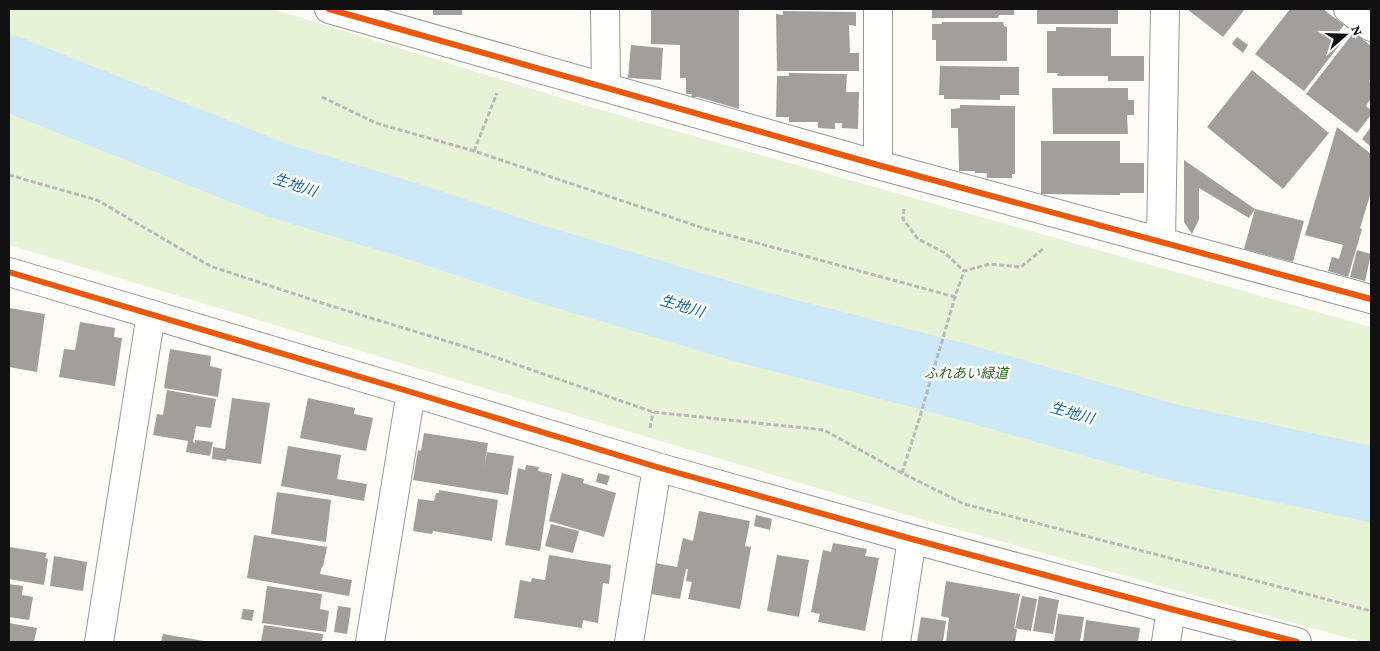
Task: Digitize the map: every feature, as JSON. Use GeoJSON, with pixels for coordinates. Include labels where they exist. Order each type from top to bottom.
{"type":"FeatureCollection","features":[{"type":"Feature","properties":{"kind":"street"},"geometry":{"type":"LineString","coordinates":[[329,9],[909,174],[1371,298]]}},
{"type":"Feature","properties":{"kind":"street"},"geometry":{"type":"LineString","coordinates":[[605,9],[606,87]]}},
{"type":"Feature","properties":{"kind":"street"},"geometry":{"type":"LineString","coordinates":[[878,9],[878,165]]}},
{"type":"Feature","properties":{"kind":"street"},"geometry":{"type":"LineString","coordinates":[[1162,241],[1166,9]]}},
{"type":"Feature","properties":{"kind":"street"},"geometry":{"type":"LineString","coordinates":[[1348,9],[1371,27]]}},
{"type":"Feature","properties":{"kind":"street"},"geometry":{"type":"LineString","coordinates":[[9,272],[657,467],[912,539],[1297,642]]}},
{"type":"Feature","properties":{"kind":"street"},"geometry":{"type":"LineString","coordinates":[[99,642],[151,314]]}},
{"type":"Feature","properties":{"kind":"street"},"geometry":{"type":"LineString","coordinates":[[370,642],[411,392]]}},
{"type":"Feature","properties":{"kind":"street"},"geometry":{"type":"LineString","coordinates":[[629,642],[657,467]]}},
{"type":"Feature","properties":{"kind":"street"},"geometry":{"type":"LineString","coordinates":[[896,642],[912,539]]}},
{"type":"Feature","properties":{"kind":"street"},"geometry":{"type":"LineString","coordinates":[[1166,642],[1171,609]]}},
{"type":"Feature","properties":{"kind":"path"},"geometry":{"type":"LineString","coordinates":[[474,150],[510,60]]}},
{"type":"Feature","properties":{"kind":"path"},"geometry":{"type":"LineString","coordinates":[[322,97],[376,122],[474,150],[706,229],[955,296]]}},
{"type":"Feature","properties":{"kind":"path"},"geometry":{"type":"LineString","coordinates":[[909,174],[903,219],[918,239],[945,253],[964,271]]}},
{"type":"Feature","properties":{"kind":"path"},"geometry":{"type":"LineString","coordinates":[[9,176],[97,200],[210,266],[328,305],[463,346],[653,412],[824,430],[902,473],[964,504],[1371,611]]}},
{"type":"Feature","properties":{"kind":"path"},"geometry":{"type":"LineString","coordinates":[[964,271],[990,264],[1021,267],[1044,249],[1058,213]]}},
{"type":"Feature","properties":{"kind":"path"},"geometry":{"type":"LineString","coordinates":[[902,473],[964,271]]}},
{"type":"Feature","properties":{"kind":"green space","name":"ふれあい緑道"},"geometry":{"type":"Polygon","coordinates":[[[9,9],[273,9],[584,105],[1371,327],[1371,642],[1363,642],[917,518],[9,245],[9,9]]]}},
{"type":"Feature","properties":{"kind":"building"},"geometry":{"type":"Polygon","coordinates":[[[433,9],[462,9],[462,15],[433,15],[433,9]]]}},
{"type":"Feature","properties":{"kind":"building"},"geometry":{"type":"Polygon","coordinates":[[[651,9],[739,9],[739,109],[698,97],[691,97],[692,94],[686,94],[686,78],[680,78],[680,45],[651,44],[651,9]]]}},
{"type":"Feature","properties":{"kind":"building"},"geometry":{"type":"Polygon","coordinates":[[[932,9],[1014,9],[1014,15],[999,15],[998,18],[932,18],[932,9]]]}},
{"type":"Feature","properties":{"kind":"building"},"geometry":{"type":"Polygon","coordinates":[[[1037,9],[1118,9],[1118,24],[1037,24],[1037,9]]]}},
{"type":"Feature","properties":{"kind":"building"},"geometry":{"type":"Polygon","coordinates":[[[1187,9],[1245,9],[1223,37],[1187,9]]]}},
{"type":"Feature","properties":{"kind":"building"},"geometry":{"type":"Polygon","coordinates":[[[1290,9],[1323,9],[1344,25],[1334,38],[1341,43],[1304,91],[1255,54],[1290,9]]]}},
{"type":"Feature","properties":{"kind":"building"},"geometry":{"type":"Polygon","coordinates":[[[783,11],[856,12],[856,26],[849,25],[850,53],[859,53],[859,71],[777,71],[776,14],[783,15],[783,11]]]}},
{"type":"Feature","properties":{"kind":"building"},"geometry":{"type":"Polygon","coordinates":[[[942,22],[1003,22],[1004,26],[1007,27],[1007,61],[936,61],[936,40],[932,40],[932,24],[942,24],[942,22]]]}},
{"type":"Feature","properties":{"kind":"building"},"geometry":{"type":"Polygon","coordinates":[[[1056,27],[1111,28],[1111,56],[1144,56],[1144,81],[1108,81],[1108,76],[1057,76],[1058,73],[1047,73],[1047,31],[1056,31],[1056,27]]]}},
{"type":"Feature","properties":{"kind":"building"},"geometry":{"type":"Polygon","coordinates":[[[1354,32],[1371,46],[1371,79],[1369,81],[1371,83],[1371,98],[1366,106],[1371,110],[1371,115],[1357,133],[1306,94],[1354,32]]]}},
{"type":"Feature","properties":{"kind":"building"},"geometry":{"type":"Polygon","coordinates":[[[1237,37],[1248,45],[1243,53],[1232,44],[1237,37]]]}},
{"type":"Feature","properties":{"kind":"building"},"geometry":{"type":"Polygon","coordinates":[[[631,45],[663,48],[661,80],[628,78],[631,45]]]}},
{"type":"Feature","properties":{"kind":"building"},"geometry":{"type":"Polygon","coordinates":[[[940,66],[1019,67],[1019,95],[1000,95],[1000,100],[944,99],[944,95],[939,95],[940,66]]]}},
{"type":"Feature","properties":{"kind":"building"},"geometry":{"type":"Polygon","coordinates":[[[1252,70],[1329,133],[1283,189],[1207,127],[1252,70]]]}},
{"type":"Feature","properties":{"kind":"building"},"geometry":{"type":"Polygon","coordinates":[[[789,73],[847,74],[846,92],[859,92],[858,129],[842,128],[842,123],[835,123],[835,129],[818,128],[818,122],[789,122],[789,117],[776,117],[777,76],[789,76],[789,73]]]}},
{"type":"Feature","properties":{"kind":"building"},"geometry":{"type":"Polygon","coordinates":[[[1052,88],[1128,88],[1128,100],[1134,100],[1134,115],[1127,115],[1128,134],[1053,134],[1052,88]]]}},
{"type":"Feature","properties":{"kind":"building"},"geometry":{"type":"Polygon","coordinates":[[[960,105],[1015,106],[1015,174],[1012,174],[1012,178],[987,178],[987,173],[959,171],[958,128],[951,128],[951,109],[960,108],[960,105]]]}},
{"type":"Feature","properties":{"kind":"building"},"geometry":{"type":"Polygon","coordinates":[[[1337,127],[1371,154],[1371,192],[1348,277],[1328,271],[1332,257],[1339,259],[1343,245],[1305,235],[1337,127]]]}},
{"type":"Feature","properties":{"kind":"building"},"geometry":{"type":"Polygon","coordinates":[[[1371,127],[1371,147],[1362,139],[1371,127]]]}},
{"type":"Feature","properties":{"kind":"building"},"geometry":{"type":"Polygon","coordinates":[[[1041,141],[1120,141],[1120,163],[1144,163],[1144,193],[1120,193],[1120,195],[1041,194],[1041,141]]]}},
{"type":"Feature","properties":{"kind":"building"},"geometry":{"type":"Polygon","coordinates":[[[1184,160],[1255,209],[1249,218],[1199,188],[1199,219],[1192,234],[1184,222],[1184,160]]]}},
{"type":"Feature","properties":{"kind":"building"},"geometry":{"type":"Polygon","coordinates":[[[1255,209],[1304,221],[1293,262],[1244,249],[1255,209]]]}},
{"type":"Feature","properties":{"kind":"building"},"geometry":{"type":"Polygon","coordinates":[[[1357,250],[1371,254],[1365,281],[1350,277],[1357,250]]]}},
{"type":"Feature","properties":{"kind":"building"},"geometry":{"type":"Polygon","coordinates":[[[9,308],[45,314],[37,372],[9,367],[9,308]]]}},
{"type":"Feature","properties":{"kind":"building"},"geometry":{"type":"Polygon","coordinates":[[[80,322],[115,328],[114,337],[122,338],[115,386],[59,377],[64,349],[75,350],[80,322]]]}},
{"type":"Feature","properties":{"kind":"building"},"geometry":{"type":"Polygon","coordinates":[[[170,349],[211,356],[210,366],[222,369],[218,397],[164,388],[170,349]]]}},
{"type":"Feature","properties":{"kind":"building"},"geometry":{"type":"Polygon","coordinates":[[[167,390],[216,399],[211,428],[196,426],[193,442],[195,443],[195,440],[213,442],[210,456],[186,452],[188,441],[153,435],[157,414],[163,415],[167,390]]]}},
{"type":"Feature","properties":{"kind":"building"},"geometry":{"type":"Polygon","coordinates":[[[232,398],[270,403],[261,464],[227,459],[226,461],[212,459],[213,447],[225,449],[232,398]]]}},
{"type":"Feature","properties":{"kind":"building"},"geometry":{"type":"Polygon","coordinates":[[[308,398],[355,408],[354,414],[373,418],[366,451],[300,438],[308,398]]]}},
{"type":"Feature","properties":{"kind":"building"},"geometry":{"type":"Polygon","coordinates":[[[424,433],[488,443],[484,468],[487,452],[514,456],[508,495],[413,480],[418,450],[421,451],[424,433]]]}},
{"type":"Feature","properties":{"kind":"building"},"geometry":{"type":"Polygon","coordinates":[[[288,446],[341,455],[337,479],[367,484],[364,501],[281,486],[288,446]]]}},
{"type":"Feature","properties":{"kind":"building"},"geometry":{"type":"Polygon","coordinates":[[[526,465],[539,467],[538,471],[552,474],[540,551],[505,545],[518,468],[525,470],[526,465]]]}},
{"type":"Feature","properties":{"kind":"building"},"geometry":{"type":"Polygon","coordinates":[[[562,473],[584,479],[583,483],[616,493],[604,537],[549,521],[562,473]]]}},
{"type":"Feature","properties":{"kind":"building"},"geometry":{"type":"Polygon","coordinates":[[[598,473],[610,476],[607,485],[596,482],[598,473]]]}},
{"type":"Feature","properties":{"kind":"building"},"geometry":{"type":"Polygon","coordinates":[[[439,490],[498,500],[492,541],[433,531],[432,534],[413,531],[418,499],[434,501],[439,490]]]}},
{"type":"Feature","properties":{"kind":"building"},"geometry":{"type":"Polygon","coordinates":[[[277,492],[331,500],[326,542],[271,534],[277,492]]]}},
{"type":"Feature","properties":{"kind":"building"},"geometry":{"type":"Polygon","coordinates":[[[699,511],[750,521],[745,546],[751,547],[740,609],[688,599],[692,582],[686,581],[688,569],[686,569],[680,599],[651,594],[656,563],[677,567],[683,538],[693,541],[699,511]]]}},
{"type":"Feature","properties":{"kind":"building"},"geometry":{"type":"Polygon","coordinates":[[[756,515],[772,519],[770,530],[754,526],[756,515]]]}},
{"type":"Feature","properties":{"kind":"building"},"geometry":{"type":"Polygon","coordinates":[[[551,524],[579,531],[573,553],[545,546],[551,524]]]}},
{"type":"Feature","properties":{"kind":"building"},"geometry":{"type":"Polygon","coordinates":[[[254,535],[327,547],[320,574],[352,580],[349,596],[247,578],[254,535]]]}},
{"type":"Feature","properties":{"kind":"building"},"geometry":{"type":"Polygon","coordinates":[[[833,543],[867,549],[865,556],[879,558],[865,631],[818,622],[820,614],[811,612],[823,550],[831,552],[833,543]]]}},
{"type":"Feature","properties":{"kind":"building"},"geometry":{"type":"Polygon","coordinates":[[[9,547],[47,553],[45,558],[48,559],[44,585],[9,579],[9,547]]]}},
{"type":"Feature","properties":{"kind":"building"},"geometry":{"type":"Polygon","coordinates":[[[549,555],[611,565],[609,584],[603,583],[598,623],[583,620],[582,628],[514,618],[520,580],[531,582],[532,578],[545,580],[549,555]]]}},
{"type":"Feature","properties":{"kind":"building"},"geometry":{"type":"Polygon","coordinates":[[[777,555],[809,560],[799,617],[767,611],[777,555]]]}},
{"type":"Feature","properties":{"kind":"building"},"geometry":{"type":"Polygon","coordinates":[[[54,556],[87,562],[83,591],[50,586],[54,556]]]}},
{"type":"Feature","properties":{"kind":"building"},"geometry":{"type":"Polygon","coordinates":[[[946,581],[1020,594],[1014,629],[1017,629],[1015,642],[946,642],[949,618],[941,616],[946,581]]]}},
{"type":"Feature","properties":{"kind":"building"},"geometry":{"type":"Polygon","coordinates":[[[9,584],[23,586],[22,595],[33,597],[29,620],[9,617],[9,584]]]}},
{"type":"Feature","properties":{"kind":"building"},"geometry":{"type":"Polygon","coordinates":[[[267,586],[322,594],[320,609],[329,611],[326,632],[262,623],[267,586]]]}},
{"type":"Feature","properties":{"kind":"building"},"geometry":{"type":"Polygon","coordinates":[[[1022,596],[1037,599],[1031,631],[1015,628],[1022,596]]]}},
{"type":"Feature","properties":{"kind":"building"},"geometry":{"type":"Polygon","coordinates":[[[1039,596],[1059,600],[1053,634],[1033,631],[1039,596]]]}},
{"type":"Feature","properties":{"kind":"building"},"geometry":{"type":"Polygon","coordinates":[[[338,606],[351,608],[347,634],[334,632],[338,606]]]}},
{"type":"Feature","properties":{"kind":"building"},"geometry":{"type":"Polygon","coordinates":[[[243,609],[254,610],[252,621],[241,619],[243,609]]]}},
{"type":"Feature","properties":{"kind":"building"},"geometry":{"type":"Polygon","coordinates":[[[1058,614],[1084,617],[1080,642],[1054,642],[1058,614]]]}},
{"type":"Feature","properties":{"kind":"building"},"geometry":{"type":"Polygon","coordinates":[[[921,617],[946,621],[943,642],[917,642],[921,617]]]}},
{"type":"Feature","properties":{"kind":"building"},"geometry":{"type":"Polygon","coordinates":[[[1086,620],[1140,628],[1138,642],[1083,642],[1086,620]]]}},
{"type":"Feature","properties":{"kind":"building"},"geometry":{"type":"Polygon","coordinates":[[[9,623],[37,628],[34,642],[9,642],[9,623]]]}},
{"type":"Feature","properties":{"kind":"building"},"geometry":{"type":"Polygon","coordinates":[[[264,625],[323,634],[322,642],[261,642],[264,625]]]}},
{"type":"Feature","properties":{"kind":"building"},"geometry":{"type":"Polygon","coordinates":[[[163,634],[204,641],[204,642],[161,642],[163,634]]]}},
{"type":"Feature","properties":{"kind":"waterway","name":"生地川"},"geometry":{"type":"LineString","coordinates":[[9,73],[277,180],[415,222],[534,262],[748,326],[964,382],[1168,441],[1371,484]]}},
{"type":"Feature","properties":{"kind":"cycle path"},"geometry":{"type":"LineString","coordinates":[[329,9],[878,165],[1371,299]]}},
{"type":"Feature","properties":{"kind":"cycle path"},"geometry":{"type":"LineString","coordinates":[[9,272],[657,467],[912,539],[1297,642]]}}]}
